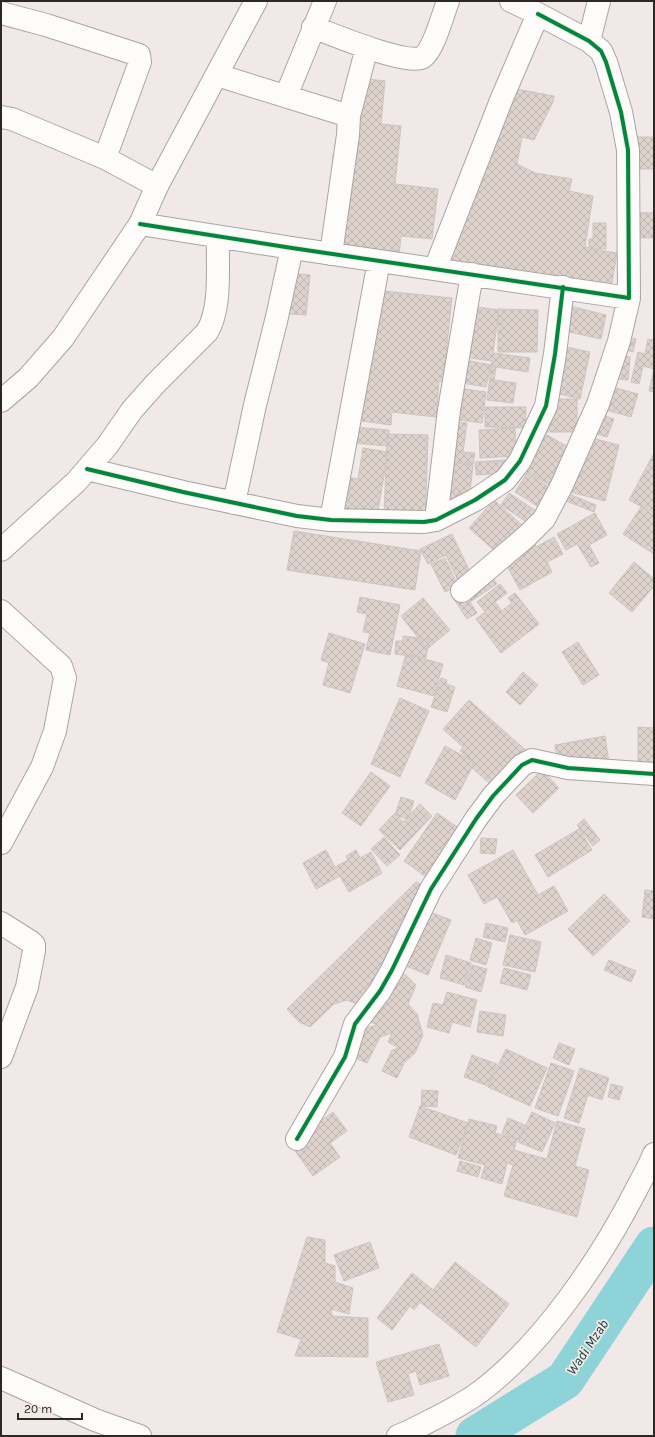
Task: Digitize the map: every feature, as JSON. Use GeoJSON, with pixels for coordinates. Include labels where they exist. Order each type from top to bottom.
{"type":"FeatureCollection","features":[{"type":"Feature","properties":{"kind":"street"},"geometry":{"type":"LineString","coordinates":[[1,401],[28,378],[63,338],[140,224],[158,186],[256,1]]}},
{"type":"Feature","properties":{"kind":"street"},"geometry":{"type":"LineString","coordinates":[[286,96],[324,1]]}},
{"type":"Feature","properties":{"kind":"street"},"geometry":{"type":"LineString","coordinates":[[313,27],[367,47],[410,59],[418,59],[429,51],[448,1]]}},
{"type":"Feature","properties":{"kind":"street"},"geometry":{"type":"LineString","coordinates":[[462,591],[528,536],[544,519],[561,487],[598,404],[619,341],[629,298],[627,134],[604,57],[601,51],[589,41],[511,1]]}},
{"type":"Feature","properties":{"kind":"street"},"geometry":{"type":"LineString","coordinates":[[589,41],[599,1]]}},
{"type":"Feature","properties":{"kind":"street"},"geometry":{"type":"LineString","coordinates":[[1,12],[139,55],[140,62],[106,158]]}},
{"type":"Feature","properties":{"kind":"street"},"geometry":{"type":"LineString","coordinates":[[435,269],[502,98],[538,14]]}},
{"type":"Feature","properties":{"kind":"street"},"geometry":{"type":"LineString","coordinates":[[331,254],[348,135],[349,116],[367,47]]}},
{"type":"Feature","properties":{"kind":"street"},"geometry":{"type":"LineString","coordinates":[[217,75],[349,116]]}},
{"type":"Feature","properties":{"kind":"street"},"geometry":{"type":"LineString","coordinates":[[1,117],[12,119],[106,158],[158,186]]}},
{"type":"Feature","properties":{"kind":"street"},"geometry":{"type":"LineString","coordinates":[[140,224],[629,298]]}},
{"type":"Feature","properties":{"kind":"street"},"geometry":{"type":"LineString","coordinates":[[1,550],[76,482],[156,383],[200,341],[210,328],[216,308],[218,237]]}},
{"type":"Feature","properties":{"kind":"street"},"geometry":{"type":"LineString","coordinates":[[234,503],[255,405],[277,317],[292,248]]}},
{"type":"Feature","properties":{"kind":"street"},"geometry":{"type":"LineString","coordinates":[[331,520],[379,261]]}},
{"type":"Feature","properties":{"kind":"street"},"geometry":{"type":"LineString","coordinates":[[436,520],[450,410],[472,274]]}},
{"type":"Feature","properties":{"kind":"street"},"geometry":{"type":"LineString","coordinates":[[87,469],[297,516],[331,520],[424,522],[436,520],[475,500],[505,480],[520,461],[546,406],[555,354],[563,287]]}},
{"type":"Feature","properties":{"kind":"street"},"geometry":{"type":"LineString","coordinates":[[1,611],[62,666],[64,678],[55,731],[42,767],[1,844]]}},
{"type":"Feature","properties":{"kind":"street"},"geometry":{"type":"LineString","coordinates":[[297,1140],[345,1056],[355,1024],[380,991],[392,970],[431,889],[476,819],[493,796],[522,765],[532,760],[568,768],[654,774]]}},
{"type":"Feature","properties":{"kind":"street"},"geometry":{"type":"LineString","coordinates":[[1,923],[34,945],[34,958],[27,987],[6,1032],[1,1057]]}},
{"type":"Feature","properties":{"kind":"street"},"geometry":{"type":"LineString","coordinates":[[398,1436],[423,1424],[481,1391],[519,1357],[565,1304],[595,1261],[620,1222],[654,1154]]}},
{"type":"Feature","properties":{"kind":"street"},"geometry":{"type":"LineString","coordinates":[[1,1378],[95,1420],[140,1436]]}},
{"type":"Feature","properties":{"kind":"building"},"geometry":{"type":"Polygon","coordinates":[[[352,77],[385,81],[381,124],[401,126],[395,184],[438,189],[432,239],[401,236],[398,266],[336,259],[332,170],[333,155],[350,157],[352,77]]]}},
{"type":"Feature","properties":{"kind":"building"},"geometry":{"type":"Polygon","coordinates":[[[505,87],[554,96],[553,102],[534,140],[522,137],[517,164],[535,173],[572,179],[569,191],[593,196],[585,246],[590,249],[617,253],[609,300],[429,272],[505,87]]]}},
{"type":"Feature","properties":{"kind":"building"},"geometry":{"type":"Polygon","coordinates":[[[633,137],[654,137],[654,169],[633,169],[633,137]]]}},
{"type":"Feature","properties":{"kind":"building"},"geometry":{"type":"Polygon","coordinates":[[[618,212],[654,213],[654,238],[618,237],[618,212]]]}},
{"type":"Feature","properties":{"kind":"building"},"geometry":{"type":"Polygon","coordinates":[[[593,223],[606,223],[606,249],[589,249],[589,239],[593,239],[593,223]]]}},
{"type":"Feature","properties":{"kind":"building"},"geometry":{"type":"Polygon","coordinates":[[[280,272],[310,275],[306,315],[276,313],[280,272]]]}},
{"type":"Feature","properties":{"kind":"building"},"geometry":{"type":"Polygon","coordinates":[[[374,290],[452,298],[443,382],[439,381],[436,417],[392,412],[391,425],[362,421],[374,290]]]}},
{"type":"Feature","properties":{"kind":"building"},"geometry":{"type":"Polygon","coordinates":[[[562,304],[606,315],[601,339],[556,329],[562,304]]]}},
{"type":"Feature","properties":{"kind":"building"},"geometry":{"type":"Polygon","coordinates":[[[461,305],[499,310],[493,353],[530,358],[528,372],[496,367],[494,380],[516,383],[513,403],[487,400],[492,361],[455,356],[461,305]]]}},
{"type":"Feature","properties":{"kind":"building"},"geometry":{"type":"Polygon","coordinates":[[[498,309],[538,310],[537,352],[498,352],[498,309]]]}},
{"type":"Feature","properties":{"kind":"building"},"geometry":{"type":"Polygon","coordinates":[[[618,335],[636,339],[633,352],[615,347],[618,335]]]}},
{"type":"Feature","properties":{"kind":"building"},"geometry":{"type":"Polygon","coordinates":[[[648,339],[654,340],[654,369],[643,366],[639,384],[631,382],[638,352],[645,354],[648,339]]]}},
{"type":"Feature","properties":{"kind":"building"},"geometry":{"type":"Polygon","coordinates":[[[557,345],[590,352],[580,399],[547,391],[557,345]]]}},
{"type":"Feature","properties":{"kind":"building"},"geometry":{"type":"Polygon","coordinates":[[[612,355],[630,357],[628,380],[609,378],[612,355]]]}},
{"type":"Feature","properties":{"kind":"building"},"geometry":{"type":"Polygon","coordinates":[[[455,358],[491,365],[486,387],[450,381],[455,358]]]}},
{"type":"Feature","properties":{"kind":"building"},"geometry":{"type":"Polygon","coordinates":[[[654,369],[654,392],[649,391],[654,369]]]}},
{"type":"Feature","properties":{"kind":"building"},"geometry":{"type":"Polygon","coordinates":[[[605,385],[638,394],[631,417],[599,408],[605,385]]]}},
{"type":"Feature","properties":{"kind":"building"},"geometry":{"type":"Polygon","coordinates":[[[450,387],[486,392],[482,423],[446,418],[450,387]]]}},
{"type":"Feature","properties":{"kind":"building"},"geometry":{"type":"Polygon","coordinates":[[[547,399],[577,399],[577,432],[547,432],[547,399]]]}},
{"type":"Feature","properties":{"kind":"building"},"geometry":{"type":"Polygon","coordinates":[[[485,407],[526,407],[525,428],[485,427],[485,407]]]}},
{"type":"Feature","properties":{"kind":"building"},"geometry":{"type":"Polygon","coordinates":[[[600,414],[614,419],[607,437],[594,433],[600,414]]]}},
{"type":"Feature","properties":{"kind":"building"},"geometry":{"type":"Polygon","coordinates":[[[443,420],[467,423],[463,452],[475,453],[473,464],[438,460],[443,420]]]}},
{"type":"Feature","properties":{"kind":"building"},"geometry":{"type":"Polygon","coordinates":[[[353,427],[389,430],[388,446],[352,443],[353,427]]]}},
{"type":"Feature","properties":{"kind":"building"},"geometry":{"type":"Polygon","coordinates":[[[515,428],[516,456],[480,458],[479,430],[515,428]]]}},
{"type":"Feature","properties":{"kind":"building"},"geometry":{"type":"Polygon","coordinates":[[[540,431],[570,448],[550,485],[520,468],[540,431]]]}},
{"type":"Feature","properties":{"kind":"building"},"geometry":{"type":"Polygon","coordinates":[[[387,434],[428,435],[425,530],[384,518],[387,434]]]}},
{"type":"Feature","properties":{"kind":"building"},"geometry":{"type":"Polygon","coordinates":[[[584,436],[619,445],[605,501],[570,492],[584,436]]]}},
{"type":"Feature","properties":{"kind":"building"},"geometry":{"type":"Polygon","coordinates":[[[363,448],[388,452],[375,528],[344,523],[351,478],[358,479],[363,448]]]}},
{"type":"Feature","properties":{"kind":"building"},"geometry":{"type":"Polygon","coordinates":[[[654,453],[654,513],[629,500],[654,453]]]}},
{"type":"Feature","properties":{"kind":"building"},"geometry":{"type":"Polygon","coordinates":[[[506,460],[506,473],[476,475],[475,462],[506,460]]]}},
{"type":"Feature","properties":{"kind":"building"},"geometry":{"type":"Polygon","coordinates":[[[434,461],[473,465],[469,501],[431,497],[434,461]]]}},
{"type":"Feature","properties":{"kind":"building"},"geometry":{"type":"Polygon","coordinates":[[[527,473],[551,488],[539,507],[515,492],[527,473]]]}},
{"type":"Feature","properties":{"kind":"building"},"geometry":{"type":"Polygon","coordinates":[[[564,492],[596,505],[594,512],[561,499],[564,492]]]}},
{"type":"Feature","properties":{"kind":"building"},"geometry":{"type":"Polygon","coordinates":[[[509,493],[536,511],[528,523],[501,505],[509,493]]]}},
{"type":"Feature","properties":{"kind":"building"},"geometry":{"type":"Polygon","coordinates":[[[494,500],[522,525],[497,553],[469,528],[494,500]]]}},
{"type":"Feature","properties":{"kind":"building"},"geometry":{"type":"Polygon","coordinates":[[[641,507],[654,515],[654,554],[623,534],[641,507]]]}},
{"type":"Feature","properties":{"kind":"building"},"geometry":{"type":"Polygon","coordinates":[[[595,513],[607,535],[589,545],[599,563],[591,567],[577,544],[566,550],[557,534],[595,513]]]}},
{"type":"Feature","properties":{"kind":"building"},"geometry":{"type":"Polygon","coordinates":[[[294,531],[421,551],[415,590],[287,570],[294,531]]]}},
{"type":"Feature","properties":{"kind":"building"},"geometry":{"type":"Polygon","coordinates":[[[452,534],[471,574],[458,581],[446,555],[428,564],[420,549],[452,534]]]}},
{"type":"Feature","properties":{"kind":"building"},"geometry":{"type":"Polygon","coordinates":[[[554,537],[563,554],[547,562],[552,572],[520,590],[502,557],[533,540],[536,547],[554,537]]]}},
{"type":"Feature","properties":{"kind":"building"},"geometry":{"type":"Polygon","coordinates":[[[445,558],[458,586],[445,592],[431,564],[445,558]]]}},
{"type":"Feature","properties":{"kind":"building"},"geometry":{"type":"Polygon","coordinates":[[[634,562],[654,579],[654,586],[632,612],[609,593],[634,562]]]}},
{"type":"Feature","properties":{"kind":"building"},"geometry":{"type":"Polygon","coordinates":[[[489,572],[497,584],[470,602],[477,613],[467,619],[452,596],[489,572]]]}},
{"type":"Feature","properties":{"kind":"building"},"geometry":{"type":"Polygon","coordinates":[[[500,584],[507,593],[495,602],[502,611],[512,603],[508,598],[515,593],[539,624],[501,653],[476,619],[485,612],[477,602],[500,584]]]}},
{"type":"Feature","properties":{"kind":"building"},"geometry":{"type":"Polygon","coordinates":[[[360,597],[400,605],[390,655],[366,650],[370,633],[363,632],[367,614],[357,612],[360,597]]]}},
{"type":"Feature","properties":{"kind":"building"},"geometry":{"type":"Polygon","coordinates":[[[423,598],[450,630],[427,649],[401,616],[423,598]]]}},
{"type":"Feature","properties":{"kind":"building"},"geometry":{"type":"Polygon","coordinates":[[[329,633],[365,644],[350,693],[323,685],[329,663],[321,660],[329,633]]]}},
{"type":"Feature","properties":{"kind":"building"},"geometry":{"type":"Polygon","coordinates":[[[403,636],[429,639],[426,658],[395,654],[396,641],[403,641],[403,636]]]}},
{"type":"Feature","properties":{"kind":"building"},"geometry":{"type":"Polygon","coordinates":[[[578,642],[599,675],[583,685],[562,652],[578,642]]]}},
{"type":"Feature","properties":{"kind":"building"},"geometry":{"type":"Polygon","coordinates":[[[406,654],[443,664],[434,696],[397,686],[406,654]]]}},
{"type":"Feature","properties":{"kind":"building"},"geometry":{"type":"Polygon","coordinates":[[[523,672],[538,685],[520,705],[506,692],[523,672]]]}},
{"type":"Feature","properties":{"kind":"building"},"geometry":{"type":"Polygon","coordinates":[[[441,678],[447,680],[446,684],[455,687],[447,712],[431,707],[441,678]]]}},
{"type":"Feature","properties":{"kind":"building"},"geometry":{"type":"Polygon","coordinates":[[[400,698],[429,711],[400,777],[371,764],[400,698]]]}},
{"type":"Feature","properties":{"kind":"building"},"geometry":{"type":"Polygon","coordinates":[[[469,700],[529,753],[497,790],[471,767],[474,763],[460,751],[463,747],[443,729],[469,700]]]}},
{"type":"Feature","properties":{"kind":"building"},"geometry":{"type":"Polygon","coordinates":[[[638,727],[654,728],[654,771],[638,771],[638,727]]]}},
{"type":"Feature","properties":{"kind":"building"},"geometry":{"type":"Polygon","coordinates":[[[605,736],[609,763],[559,772],[555,745],[605,736]]]}},
{"type":"Feature","properties":{"kind":"building"},"geometry":{"type":"Polygon","coordinates":[[[445,746],[475,762],[455,800],[425,783],[445,746]]]}},
{"type":"Feature","properties":{"kind":"building"},"geometry":{"type":"Polygon","coordinates":[[[542,770],[559,788],[533,813],[516,795],[542,770]]]}},
{"type":"Feature","properties":{"kind":"building"},"geometry":{"type":"Polygon","coordinates":[[[371,772],[390,786],[361,826],[342,813],[371,772]]]}},
{"type":"Feature","properties":{"kind":"building"},"geometry":{"type":"Polygon","coordinates":[[[401,797],[414,801],[408,819],[395,815],[401,797]]]}},
{"type":"Feature","properties":{"kind":"building"},"geometry":{"type":"Polygon","coordinates":[[[420,804],[432,816],[400,850],[379,830],[395,813],[403,822],[420,804]]]}},
{"type":"Feature","properties":{"kind":"building"},"geometry":{"type":"Polygon","coordinates":[[[437,813],[460,829],[426,877],[404,861],[437,813]]]}},
{"type":"Feature","properties":{"kind":"building"},"geometry":{"type":"Polygon","coordinates":[[[584,819],[600,840],[593,846],[577,825],[584,819]]]}},
{"type":"Feature","properties":{"kind":"building"},"geometry":{"type":"Polygon","coordinates":[[[579,829],[592,850],[548,877],[535,855],[579,829]]]}},
{"type":"Feature","properties":{"kind":"building"},"geometry":{"type":"Polygon","coordinates":[[[384,837],[400,855],[387,866],[371,849],[384,837]]]}},
{"type":"Feature","properties":{"kind":"building"},"geometry":{"type":"Polygon","coordinates":[[[481,838],[497,839],[495,854],[480,853],[481,838]]]}},
{"type":"Feature","properties":{"kind":"building"},"geometry":{"type":"Polygon","coordinates":[[[326,850],[335,867],[348,860],[346,856],[356,850],[360,858],[371,852],[382,873],[349,892],[340,876],[316,889],[303,863],[326,850]]]}},
{"type":"Feature","properties":{"kind":"building"},"geometry":{"type":"Polygon","coordinates":[[[513,850],[538,895],[554,886],[568,911],[525,935],[517,920],[512,923],[497,897],[484,904],[468,875],[513,850]]]}},
{"type":"Feature","properties":{"kind":"building"},"geometry":{"type":"Polygon","coordinates":[[[416,882],[426,886],[429,895],[402,920],[374,982],[396,970],[407,976],[416,985],[408,1004],[417,1014],[423,1035],[415,1053],[404,1063],[397,1078],[382,1071],[392,1050],[399,1048],[388,1042],[392,1033],[380,1037],[367,1063],[344,1053],[354,1032],[377,1025],[361,1017],[357,1004],[347,1000],[334,1004],[310,1027],[299,1022],[287,1009],[416,882]]]}},
{"type":"Feature","properties":{"kind":"building"},"geometry":{"type":"Polygon","coordinates":[[[645,890],[654,891],[654,919],[642,917],[645,890]]]}},
{"type":"Feature","properties":{"kind":"building"},"geometry":{"type":"Polygon","coordinates":[[[604,894],[630,921],[593,956],[568,929],[604,894]]]}},
{"type":"Feature","properties":{"kind":"building"},"geometry":{"type":"Polygon","coordinates":[[[427,911],[451,920],[428,975],[406,966],[427,911]]]}},
{"type":"Feature","properties":{"kind":"building"},"geometry":{"type":"Polygon","coordinates":[[[486,923],[508,928],[505,942],[483,937],[486,923]]]}},
{"type":"Feature","properties":{"kind":"building"},"geometry":{"type":"Polygon","coordinates":[[[510,935],[541,942],[535,972],[503,965],[510,935]]]}},
{"type":"Feature","properties":{"kind":"building"},"geometry":{"type":"Polygon","coordinates":[[[476,938],[492,943],[486,965],[470,960],[476,938]]]}},
{"type":"Feature","properties":{"kind":"building"},"geometry":{"type":"Polygon","coordinates":[[[446,955],[471,963],[464,985],[440,978],[446,955]]]}},
{"type":"Feature","properties":{"kind":"building"},"geometry":{"type":"Polygon","coordinates":[[[609,960],[636,971],[631,982],[604,970],[609,960]]]}},
{"type":"Feature","properties":{"kind":"building"},"geometry":{"type":"Polygon","coordinates":[[[472,965],[487,969],[481,992],[465,987],[472,965]]]}},
{"type":"Feature","properties":{"kind":"building"},"geometry":{"type":"Polygon","coordinates":[[[504,968],[531,975],[527,990],[500,983],[504,968]]]}},
{"type":"Feature","properties":{"kind":"building"},"geometry":{"type":"Polygon","coordinates":[[[447,992],[477,1000],[470,1027],[452,1022],[449,1033],[427,1027],[433,1003],[443,1005],[447,992]]]}},
{"type":"Feature","properties":{"kind":"building"},"geometry":{"type":"Polygon","coordinates":[[[480,1011],[506,1015],[503,1036],[477,1032],[480,1011]]]}},
{"type":"Feature","properties":{"kind":"building"},"geometry":{"type":"Polygon","coordinates":[[[559,1043],[575,1049],[569,1065],[553,1058],[559,1043]]]}},
{"type":"Feature","properties":{"kind":"building"},"geometry":{"type":"Polygon","coordinates":[[[506,1049],[547,1068],[530,1106],[488,1087],[506,1049]]]}},
{"type":"Feature","properties":{"kind":"building"},"geometry":{"type":"Polygon","coordinates":[[[472,1055],[497,1064],[488,1086],[464,1077],[472,1055]]]}},
{"type":"Feature","properties":{"kind":"building"},"geometry":{"type":"Polygon","coordinates":[[[551,1063],[574,1071],[558,1116],[535,1108],[551,1063]]]}},
{"type":"Feature","properties":{"kind":"building"},"geometry":{"type":"Polygon","coordinates":[[[580,1068],[609,1078],[602,1100],[588,1095],[579,1123],[564,1118],[580,1068]]]}},
{"type":"Feature","properties":{"kind":"building"},"geometry":{"type":"Polygon","coordinates":[[[611,1084],[623,1087],[619,1100],[608,1097],[611,1084]]]}},
{"type":"Feature","properties":{"kind":"building"},"geometry":{"type":"Polygon","coordinates":[[[422,1090],[438,1091],[437,1107],[421,1106],[422,1090]]]}},
{"type":"Feature","properties":{"kind":"building"},"geometry":{"type":"Polygon","coordinates":[[[420,1106],[468,1123],[456,1155],[409,1137],[420,1106]]]}},
{"type":"Feature","properties":{"kind":"building"},"geometry":{"type":"Polygon","coordinates":[[[333,1112],[347,1131],[330,1143],[340,1157],[313,1176],[290,1144],[333,1112]]]}},
{"type":"Feature","properties":{"kind":"building"},"geometry":{"type":"Polygon","coordinates":[[[532,1112],[555,1123],[542,1152],[518,1142],[532,1112]]]}},
{"type":"Feature","properties":{"kind":"building"},"geometry":{"type":"Polygon","coordinates":[[[508,1118],[525,1125],[519,1140],[502,1133],[508,1118]]]}},
{"type":"Feature","properties":{"kind":"building"},"geometry":{"type":"Polygon","coordinates":[[[469,1119],[497,1126],[495,1133],[517,1139],[514,1150],[547,1159],[557,1121],[585,1129],[575,1166],[589,1170],[577,1217],[504,1196],[513,1165],[507,1163],[502,1184],[481,1178],[485,1165],[458,1158],[469,1119]]]}},
{"type":"Feature","properties":{"kind":"building"},"geometry":{"type":"Polygon","coordinates":[[[460,1161],[481,1167],[478,1177],[457,1171],[460,1161]]]}},
{"type":"Feature","properties":{"kind":"building"},"geometry":{"type":"Polygon","coordinates":[[[307,1237],[325,1240],[325,1263],[335,1266],[335,1282],[353,1288],[349,1314],[331,1309],[332,1316],[368,1318],[368,1357],[295,1356],[301,1339],[277,1332],[307,1237]]]}},
{"type":"Feature","properties":{"kind":"building"},"geometry":{"type":"Polygon","coordinates":[[[370,1242],[379,1268],[344,1281],[334,1255],[370,1242]]]}},
{"type":"Feature","properties":{"kind":"building"},"geometry":{"type":"Polygon","coordinates":[[[455,1262],[509,1304],[476,1347],[420,1302],[414,1310],[410,1306],[392,1330],[377,1318],[412,1273],[433,1290],[455,1262]]]}},
{"type":"Feature","properties":{"kind":"building"},"geometry":{"type":"Polygon","coordinates":[[[439,1344],[449,1376],[420,1385],[416,1371],[408,1374],[414,1395],[388,1402],[376,1362],[439,1344]]]}},
{"type":"Feature","properties":{"kind":"waterway","name":"Wadi Mzab"},"geometry":{"type":"LineString","coordinates":[[475,1436],[565,1380],[654,1246]]}},
{"type":"Feature","properties":{"kind":"cycle path"},"geometry":{"type":"LineString","coordinates":[[140,224],[629,298],[628,150],[621,112],[606,62],[601,51],[589,41],[538,14]]}},
{"type":"Feature","properties":{"kind":"cycle path"},"geometry":{"type":"LineString","coordinates":[[87,469],[183,492],[297,516],[331,520],[424,522],[436,520],[475,500],[505,480],[520,461],[546,406],[555,354],[563,287]]}},
{"type":"Feature","properties":{"kind":"cycle path"},"geometry":{"type":"LineString","coordinates":[[297,1139],[345,1057],[355,1024],[380,991],[392,970],[431,889],[476,819],[493,796],[522,765],[532,760],[568,768],[654,774]]}}]}
